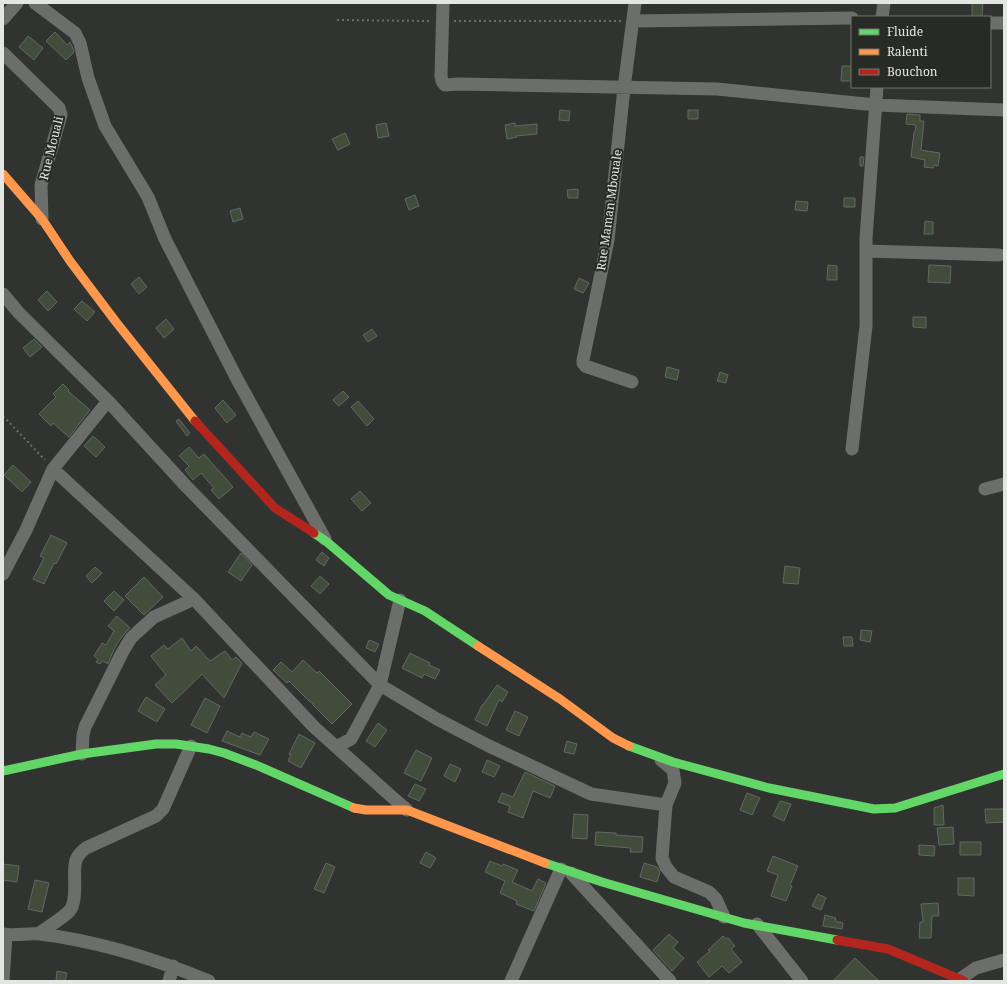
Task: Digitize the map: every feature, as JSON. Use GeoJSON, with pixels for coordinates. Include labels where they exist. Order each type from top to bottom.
{"type":"FeatureCollection","features":[{"type":"Feature","properties":{"kind":"street"},"geometry":{"type":"LineString","coordinates":[[3,19],[17,3]]}},
{"type":"Feature","properties":{"kind":"street"},"geometry":{"type":"LineString","coordinates":[[35,3],[75,33],[80,43],[88,78],[105,126],[148,197],[165,239],[237,379],[326,542]]}},
{"type":"Feature","properties":{"kind":"street"},"geometry":{"type":"LineString","coordinates":[[443,3],[441,76],[445,85],[718,89],[876,105],[1004,110]]}},
{"type":"Feature","properties":{"kind":"street","name":"Rue Maman Mbouale"},"geometry":{"type":"LineString","coordinates":[[632,382],[585,366],[583,360],[608,240],[624,88],[635,3]]}},
{"type":"Feature","properties":{"kind":"street"},"geometry":{"type":"LineString","coordinates":[[882,16],[884,3]]}},
{"type":"Feature","properties":{"kind":"street"},"geometry":{"type":"LineString","coordinates":[[633,21],[851,18]]}},
{"type":"Feature","properties":{"kind":"street"},"geometry":{"type":"LineString","coordinates":[[991,22],[1004,23]]}},
{"type":"Feature","properties":{"kind":"street","name":"Rue Mouali"},"geometry":{"type":"LineString","coordinates":[[3,53],[59,108],[61,115],[41,185],[42,218]]}},
{"type":"Feature","properties":{"kind":"street"},"geometry":{"type":"LineString","coordinates":[[852,449],[866,326],[866,238],[877,88]]}},
{"type":"Feature","properties":{"kind":"street"},"geometry":{"type":"LineString","coordinates":[[3,174],[42,218],[70,261],[116,322],[201,429],[275,508],[326,542],[389,595],[425,611],[560,699],[613,738],[658,757],[769,788],[874,809],[895,808],[1003,778]]}},
{"type":"Feature","properties":{"kind":"street"},"geometry":{"type":"LineString","coordinates":[[866,251],[999,255]]}},
{"type":"Feature","properties":{"kind":"street"},"geometry":{"type":"LineString","coordinates":[[3,294],[19,313],[108,401],[185,485],[380,685],[436,719],[591,794],[666,804]]}},
{"type":"Feature","properties":{"kind":"street"},"geometry":{"type":"LineString","coordinates":[[3,574],[26,530],[53,469],[108,401]]}},
{"type":"Feature","properties":{"kind":"street"},"geometry":{"type":"LineString","coordinates":[[53,469],[194,599],[314,727],[407,810],[566,871],[744,923],[757,924],[888,949],[960,980],[976,968],[1004,960],[1004,957]]}},
{"type":"Feature","properties":{"kind":"street"},"geometry":{"type":"LineString","coordinates":[[985,489],[1004,484]]}},
{"type":"Feature","properties":{"kind":"street"},"geometry":{"type":"LineString","coordinates":[[82,754],[85,727],[131,638],[154,617],[194,599]]}},
{"type":"Feature","properties":{"kind":"street"},"geometry":{"type":"LineString","coordinates":[[336,747],[351,740],[380,685],[400,600]]}},
{"type":"Feature","properties":{"kind":"street"},"geometry":{"type":"LineString","coordinates":[[3,771],[82,754],[156,744],[176,744],[209,749],[239,758],[350,807],[366,810],[407,810]]}},
{"type":"Feature","properties":{"kind":"street"},"geometry":{"type":"LineString","coordinates":[[38,934],[56,920],[66,915],[72,906],[76,860],[86,848],[156,816],[164,809],[191,746]]}},
{"type":"Feature","properties":{"kind":"street"},"geometry":{"type":"LineString","coordinates":[[658,757],[673,770],[675,783],[666,804],[662,858],[666,867],[674,877],[709,892],[716,900],[724,917]]}},
{"type":"Feature","properties":{"kind":"street"},"geometry":{"type":"LineString","coordinates":[[511,981],[566,871]]}},
{"type":"Feature","properties":{"kind":"street"},"geometry":{"type":"LineString","coordinates":[[566,871],[670,981]]}},
{"type":"Feature","properties":{"kind":"street"},"geometry":{"type":"LineString","coordinates":[[757,924],[802,981]]}},
{"type":"Feature","properties":{"kind":"street"},"geometry":{"type":"LineString","coordinates":[[3,981],[4,934],[38,934],[72,939],[173,966],[209,981]]}},
{"type":"Feature","properties":{"kind":"street"},"geometry":{"type":"LineString","coordinates":[[169,981],[173,966]]}},
{"type":"Feature","properties":{"kind":"path"},"geometry":{"type":"LineString","coordinates":[[337,20],[633,21]]}},
{"type":"Feature","properties":{"kind":"path"},"geometry":{"type":"LineString","coordinates":[[3,416],[53,469]]}},
{"type":"Feature","properties":{"kind":"building"},"geometry":{"type":"Polygon","coordinates":[[[972,3],[983,3],[982,16],[972,16],[972,3]]]}},
{"type":"Feature","properties":{"kind":"building"},"geometry":{"type":"Polygon","coordinates":[[[55,32],[67,45],[70,42],[72,46],[74,52],[66,60],[46,41],[55,32]]]}},
{"type":"Feature","properties":{"kind":"building"},"geometry":{"type":"Polygon","coordinates":[[[28,36],[43,48],[34,60],[19,47],[28,36]]]}},
{"type":"Feature","properties":{"kind":"building"},"geometry":{"type":"Polygon","coordinates":[[[842,66],[851,66],[851,81],[841,81],[842,66]]]}},
{"type":"Feature","properties":{"kind":"building"},"geometry":{"type":"Polygon","coordinates":[[[560,110],[570,111],[569,121],[559,120],[560,110]]]}},
{"type":"Feature","properties":{"kind":"building"},"geometry":{"type":"Polygon","coordinates":[[[688,110],[698,110],[698,119],[688,119],[688,110]]]}},
{"type":"Feature","properties":{"kind":"building"},"geometry":{"type":"Polygon","coordinates":[[[907,114],[920,115],[920,121],[924,121],[921,150],[940,153],[938,166],[934,165],[933,168],[924,167],[925,160],[911,157],[916,125],[906,124],[907,114]]]}},
{"type":"Feature","properties":{"kind":"building"},"geometry":{"type":"Polygon","coordinates":[[[386,123],[389,136],[378,138],[376,125],[386,123]]]}},
{"type":"Feature","properties":{"kind":"building"},"geometry":{"type":"Polygon","coordinates":[[[515,123],[515,126],[537,124],[537,134],[516,136],[517,137],[507,139],[505,125],[515,123]]]}},
{"type":"Feature","properties":{"kind":"building"},"geometry":{"type":"Polygon","coordinates":[[[345,133],[350,144],[338,150],[332,139],[345,133]]]}},
{"type":"Feature","properties":{"kind":"building"},"geometry":{"type":"Polygon","coordinates":[[[860,157],[864,157],[863,166],[860,166],[860,157]]]}},
{"type":"Feature","properties":{"kind":"building"},"geometry":{"type":"Polygon","coordinates":[[[578,189],[578,198],[568,198],[567,190],[578,189]]]}},
{"type":"Feature","properties":{"kind":"building"},"geometry":{"type":"Polygon","coordinates":[[[415,195],[419,206],[409,210],[405,199],[415,195]]]}},
{"type":"Feature","properties":{"kind":"building"},"geometry":{"type":"Polygon","coordinates":[[[844,198],[855,198],[855,207],[844,207],[844,198]]]}},
{"type":"Feature","properties":{"kind":"building"},"geometry":{"type":"Polygon","coordinates":[[[796,201],[808,202],[807,211],[795,210],[796,201]]]}},
{"type":"Feature","properties":{"kind":"building"},"geometry":{"type":"Polygon","coordinates":[[[240,208],[243,219],[233,222],[230,211],[240,208]]]}},
{"type":"Feature","properties":{"kind":"building"},"geometry":{"type":"Polygon","coordinates":[[[925,221],[933,222],[933,234],[924,234],[925,221]]]}},
{"type":"Feature","properties":{"kind":"building"},"geometry":{"type":"Polygon","coordinates":[[[828,265],[837,266],[837,280],[827,280],[828,265]]]}},
{"type":"Feature","properties":{"kind":"building"},"geometry":{"type":"Polygon","coordinates":[[[929,265],[951,266],[950,283],[928,282],[929,265]]]}},
{"type":"Feature","properties":{"kind":"building"},"geometry":{"type":"Polygon","coordinates":[[[139,277],[147,287],[139,294],[131,284],[139,277]]]}},
{"type":"Feature","properties":{"kind":"building"},"geometry":{"type":"Polygon","coordinates":[[[579,278],[589,283],[583,293],[574,289],[579,278]]]}},
{"type":"Feature","properties":{"kind":"building"},"geometry":{"type":"Polygon","coordinates":[[[47,291],[57,302],[48,311],[38,300],[47,291]]]}},
{"type":"Feature","properties":{"kind":"building"},"geometry":{"type":"Polygon","coordinates":[[[82,301],[95,312],[87,321],[74,309],[82,301]]]}},
{"type":"Feature","properties":{"kind":"building"},"geometry":{"type":"Polygon","coordinates":[[[913,317],[926,317],[926,328],[913,327],[913,317]]]}},
{"type":"Feature","properties":{"kind":"building"},"geometry":{"type":"Polygon","coordinates":[[[166,319],[174,329],[164,338],[156,328],[166,319]]]}},
{"type":"Feature","properties":{"kind":"building"},"geometry":{"type":"Polygon","coordinates":[[[372,329],[377,336],[368,342],[363,335],[372,329]]]}},
{"type":"Feature","properties":{"kind":"building"},"geometry":{"type":"Polygon","coordinates":[[[34,339],[42,347],[30,357],[23,348],[34,339]]]}},
{"type":"Feature","properties":{"kind":"building"},"geometry":{"type":"Polygon","coordinates":[[[667,367],[679,370],[677,380],[665,377],[667,367]]]}},
{"type":"Feature","properties":{"kind":"building"},"geometry":{"type":"Polygon","coordinates":[[[720,372],[728,375],[726,383],[717,381],[720,372]]]}},
{"type":"Feature","properties":{"kind":"building"},"geometry":{"type":"Polygon","coordinates":[[[63,384],[69,390],[68,391],[90,410],[69,437],[53,423],[51,426],[39,414],[56,397],[53,394],[63,384]]]}},
{"type":"Feature","properties":{"kind":"building"},"geometry":{"type":"Polygon","coordinates":[[[343,391],[349,397],[339,406],[333,400],[343,391]]]}},
{"type":"Feature","properties":{"kind":"building"},"geometry":{"type":"Polygon","coordinates":[[[223,400],[236,415],[227,423],[215,408],[223,400]]]}},
{"type":"Feature","properties":{"kind":"building"},"geometry":{"type":"Polygon","coordinates":[[[358,401],[374,419],[367,426],[351,407],[358,401]]]}},
{"type":"Feature","properties":{"kind":"building"},"geometry":{"type":"Polygon","coordinates":[[[179,419],[190,433],[187,436],[176,421],[179,419]]]}},
{"type":"Feature","properties":{"kind":"building"},"geometry":{"type":"Polygon","coordinates":[[[93,436],[105,447],[96,457],[84,446],[93,436]]]}},
{"type":"Feature","properties":{"kind":"building"},"geometry":{"type":"Polygon","coordinates":[[[189,447],[199,458],[204,454],[233,487],[219,499],[211,490],[214,488],[201,473],[193,480],[185,470],[189,466],[179,456],[189,447]]]}},
{"type":"Feature","properties":{"kind":"building"},"geometry":{"type":"Polygon","coordinates":[[[13,465],[31,482],[22,492],[4,475],[13,465]]]}},
{"type":"Feature","properties":{"kind":"building"},"geometry":{"type":"Polygon","coordinates":[[[360,491],[371,503],[362,511],[351,499],[360,491]]]}},
{"type":"Feature","properties":{"kind":"building"},"geometry":{"type":"Polygon","coordinates":[[[51,535],[67,543],[56,564],[54,563],[44,584],[33,579],[44,558],[40,556],[51,535]]]}},
{"type":"Feature","properties":{"kind":"building"},"geometry":{"type":"Polygon","coordinates":[[[322,552],[329,558],[324,566],[316,560],[322,552]]]}},
{"type":"Feature","properties":{"kind":"building"},"geometry":{"type":"Polygon","coordinates":[[[241,553],[252,565],[241,581],[228,572],[241,553]]]}},
{"type":"Feature","properties":{"kind":"building"},"geometry":{"type":"Polygon","coordinates":[[[785,566],[800,568],[798,584],[783,583],[785,566]]]}},
{"type":"Feature","properties":{"kind":"building"},"geometry":{"type":"Polygon","coordinates":[[[95,567],[102,573],[92,583],[86,576],[95,567]]]}},
{"type":"Feature","properties":{"kind":"building"},"geometry":{"type":"Polygon","coordinates":[[[320,576],[329,584],[320,594],[311,586],[320,576]]]}},
{"type":"Feature","properties":{"kind":"building"},"geometry":{"type":"Polygon","coordinates":[[[144,577],[163,597],[144,615],[125,596],[144,577]]]}},
{"type":"Feature","properties":{"kind":"building"},"geometry":{"type":"Polygon","coordinates":[[[114,591],[124,600],[114,611],[104,601],[114,591]]]}},
{"type":"Feature","properties":{"kind":"building"},"geometry":{"type":"Polygon","coordinates":[[[117,616],[130,628],[115,647],[108,664],[103,661],[100,664],[96,662],[98,659],[94,656],[102,643],[106,645],[114,631],[108,626],[117,616]]]}},
{"type":"Feature","properties":{"kind":"building"},"geometry":{"type":"Polygon","coordinates":[[[861,630],[872,631],[870,642],[860,640],[861,630]]]}},
{"type":"Feature","properties":{"kind":"building"},"geometry":{"type":"Polygon","coordinates":[[[843,637],[852,637],[853,646],[844,646],[843,637]]]}},
{"type":"Feature","properties":{"kind":"building"},"geometry":{"type":"Polygon","coordinates":[[[182,638],[191,651],[196,646],[210,661],[225,651],[232,660],[236,657],[242,663],[224,698],[202,674],[172,703],[155,685],[166,675],[151,656],[164,645],[168,649],[182,638]]]}},
{"type":"Feature","properties":{"kind":"building"},"geometry":{"type":"Polygon","coordinates":[[[369,640],[379,644],[375,652],[366,648],[369,640]]]}},
{"type":"Feature","properties":{"kind":"building"},"geometry":{"type":"Polygon","coordinates":[[[410,653],[440,670],[435,679],[424,674],[422,678],[402,668],[410,653]]]}},
{"type":"Feature","properties":{"kind":"building"},"geometry":{"type":"Polygon","coordinates":[[[303,660],[317,673],[319,671],[352,704],[332,724],[289,681],[287,683],[273,670],[281,662],[292,672],[303,660]]]}},
{"type":"Feature","properties":{"kind":"building"},"geometry":{"type":"Polygon","coordinates":[[[497,685],[508,692],[502,702],[499,700],[487,726],[475,720],[482,705],[497,685]]]}},
{"type":"Feature","properties":{"kind":"building"},"geometry":{"type":"Polygon","coordinates":[[[146,697],[165,709],[157,722],[138,711],[146,697]]]}},
{"type":"Feature","properties":{"kind":"building"},"geometry":{"type":"Polygon","coordinates":[[[205,698],[220,706],[207,733],[191,725],[205,698]]]}},
{"type":"Feature","properties":{"kind":"building"},"geometry":{"type":"Polygon","coordinates":[[[515,711],[528,717],[519,736],[506,730],[515,711]]]}},
{"type":"Feature","properties":{"kind":"building"},"geometry":{"type":"Polygon","coordinates":[[[378,723],[387,730],[375,747],[366,741],[378,723]]]}},
{"type":"Feature","properties":{"kind":"building"},"geometry":{"type":"Polygon","coordinates":[[[227,731],[240,737],[242,733],[251,737],[254,732],[269,739],[260,755],[222,741],[227,731]]]}},
{"type":"Feature","properties":{"kind":"building"},"geometry":{"type":"Polygon","coordinates":[[[299,734],[315,743],[301,768],[288,761],[291,755],[289,754],[299,734]]]}},
{"type":"Feature","properties":{"kind":"building"},"geometry":{"type":"Polygon","coordinates":[[[567,741],[577,744],[574,754],[564,752],[567,741]]]}},
{"type":"Feature","properties":{"kind":"building"},"geometry":{"type":"Polygon","coordinates":[[[416,750],[432,758],[421,781],[404,773],[416,750]]]}},
{"type":"Feature","properties":{"kind":"building"},"geometry":{"type":"Polygon","coordinates":[[[487,760],[500,766],[494,777],[482,772],[487,760]]]}},
{"type":"Feature","properties":{"kind":"building"},"geometry":{"type":"Polygon","coordinates":[[[450,764],[461,769],[455,782],[444,776],[450,764]]]}},
{"type":"Feature","properties":{"kind":"building"},"geometry":{"type":"Polygon","coordinates":[[[525,772],[555,786],[550,798],[533,791],[523,818],[508,812],[510,806],[498,802],[502,793],[513,797],[525,772]]]}},
{"type":"Feature","properties":{"kind":"building"},"geometry":{"type":"Polygon","coordinates":[[[415,784],[426,789],[419,801],[408,796],[415,784]]]}},
{"type":"Feature","properties":{"kind":"building"},"geometry":{"type":"Polygon","coordinates":[[[747,793],[760,798],[752,815],[740,810],[747,793]]]}},
{"type":"Feature","properties":{"kind":"building"},"geometry":{"type":"Polygon","coordinates":[[[780,801],[791,804],[784,821],[773,816],[780,801]]]}},
{"type":"Feature","properties":{"kind":"building"},"geometry":{"type":"Polygon","coordinates":[[[943,805],[944,825],[934,825],[934,808],[943,805]]]}},
{"type":"Feature","properties":{"kind":"building"},"geometry":{"type":"Polygon","coordinates":[[[985,809],[1004,809],[1004,822],[986,823],[985,809]]]}},
{"type":"Feature","properties":{"kind":"building"},"geometry":{"type":"Polygon","coordinates":[[[574,814],[588,815],[587,839],[572,838],[574,814]]]}},
{"type":"Feature","properties":{"kind":"building"},"geometry":{"type":"Polygon","coordinates":[[[953,827],[954,844],[939,845],[937,828],[953,827]]]}},
{"type":"Feature","properties":{"kind":"building"},"geometry":{"type":"Polygon","coordinates":[[[596,832],[643,837],[642,852],[630,852],[631,848],[595,845],[596,832]]]}},
{"type":"Feature","properties":{"kind":"building"},"geometry":{"type":"Polygon","coordinates":[[[960,842],[981,842],[981,855],[960,855],[960,842]]]}},
{"type":"Feature","properties":{"kind":"building"},"geometry":{"type":"Polygon","coordinates":[[[919,845],[935,846],[934,856],[919,855],[919,845]]]}},
{"type":"Feature","properties":{"kind":"building"},"geometry":{"type":"Polygon","coordinates":[[[426,852],[436,858],[430,868],[420,863],[426,852]]]}},
{"type":"Feature","properties":{"kind":"building"},"geometry":{"type":"Polygon","coordinates":[[[773,856],[798,866],[790,885],[792,886],[786,901],[771,896],[778,875],[767,871],[773,856]]]}},
{"type":"Feature","properties":{"kind":"building"},"geometry":{"type":"Polygon","coordinates":[[[490,861],[518,870],[512,882],[532,891],[538,879],[546,883],[534,911],[516,904],[517,901],[500,893],[505,881],[485,872],[490,861]]]}},
{"type":"Feature","properties":{"kind":"building"},"geometry":{"type":"Polygon","coordinates":[[[326,863],[335,867],[324,893],[314,889],[326,863]]]}},
{"type":"Feature","properties":{"kind":"building"},"geometry":{"type":"Polygon","coordinates":[[[644,863],[657,867],[660,872],[657,882],[640,877],[644,863]]]}},
{"type":"Feature","properties":{"kind":"building"},"geometry":{"type":"Polygon","coordinates":[[[3,864],[19,866],[17,882],[3,880],[3,864]]]}},
{"type":"Feature","properties":{"kind":"building"},"geometry":{"type":"Polygon","coordinates":[[[958,878],[974,878],[974,896],[958,895],[958,878]]]}},
{"type":"Feature","properties":{"kind":"building"},"geometry":{"type":"Polygon","coordinates":[[[35,880],[49,883],[42,912],[28,909],[35,880]]]}},
{"type":"Feature","properties":{"kind":"building"},"geometry":{"type":"Polygon","coordinates":[[[818,894],[826,898],[821,910],[812,906],[818,894]]]}},
{"type":"Feature","properties":{"kind":"building"},"geometry":{"type":"Polygon","coordinates":[[[938,903],[939,916],[932,916],[931,938],[919,938],[920,922],[923,922],[921,904],[938,903]]]}},
{"type":"Feature","properties":{"kind":"building"},"geometry":{"type":"Polygon","coordinates":[[[825,915],[836,918],[835,921],[843,923],[842,929],[823,926],[825,915]]]}},
{"type":"Feature","properties":{"kind":"building"},"geometry":{"type":"Polygon","coordinates":[[[669,934],[678,942],[673,948],[684,958],[672,971],[653,950],[669,934]]]}},
{"type":"Feature","properties":{"kind":"building"},"geometry":{"type":"Polygon","coordinates":[[[723,936],[726,939],[728,938],[735,946],[731,949],[742,962],[729,973],[722,966],[709,977],[697,962],[710,951],[708,950],[723,936]]]}},
{"type":"Feature","properties":{"kind":"building"},"geometry":{"type":"Polygon","coordinates":[[[855,958],[879,981],[833,981],[855,958]]]}},
{"type":"Feature","properties":{"kind":"building"},"geometry":{"type":"Polygon","coordinates":[[[57,971],[67,973],[65,981],[56,981],[57,971]]]}},
{"type":"Feature","properties":{"kind":"traffic: fast"},"geometry":{"type":"LineString","coordinates":[[314,533],[327,542],[389,595],[425,611],[478,646]]}},
{"type":"Feature","properties":{"kind":"traffic: fast"},"geometry":{"type":"LineString","coordinates":[[3,771],[82,754],[156,744],[176,744],[224,753],[256,765],[354,808]]}},
{"type":"Feature","properties":{"kind":"traffic: fast"},"geometry":{"type":"LineString","coordinates":[[629,746],[673,762],[769,788],[874,809],[895,808],[1004,774]]}},
{"type":"Feature","properties":{"kind":"traffic: fast"},"geometry":{"type":"LineString","coordinates":[[545,863],[602,882],[744,923],[837,940]]}},
{"type":"Feature","properties":{"kind":"traffic: slow"},"geometry":{"type":"LineString","coordinates":[[3,174],[42,219],[70,261],[116,322],[195,421]]}},
{"type":"Feature","properties":{"kind":"traffic: slow"},"geometry":{"type":"LineString","coordinates":[[478,646],[560,699],[613,738],[629,746]]}},
{"type":"Feature","properties":{"kind":"traffic: slow"},"geometry":{"type":"LineString","coordinates":[[354,808],[366,810],[407,810],[545,863]]}},
{"type":"Feature","properties":{"kind":"traffic: jam"},"geometry":{"type":"LineString","coordinates":[[195,421],[275,508],[314,533]]}},
{"type":"Feature","properties":{"kind":"traffic: jam"},"geometry":{"type":"LineString","coordinates":[[837,940],[888,949],[964,981]]}}]}
